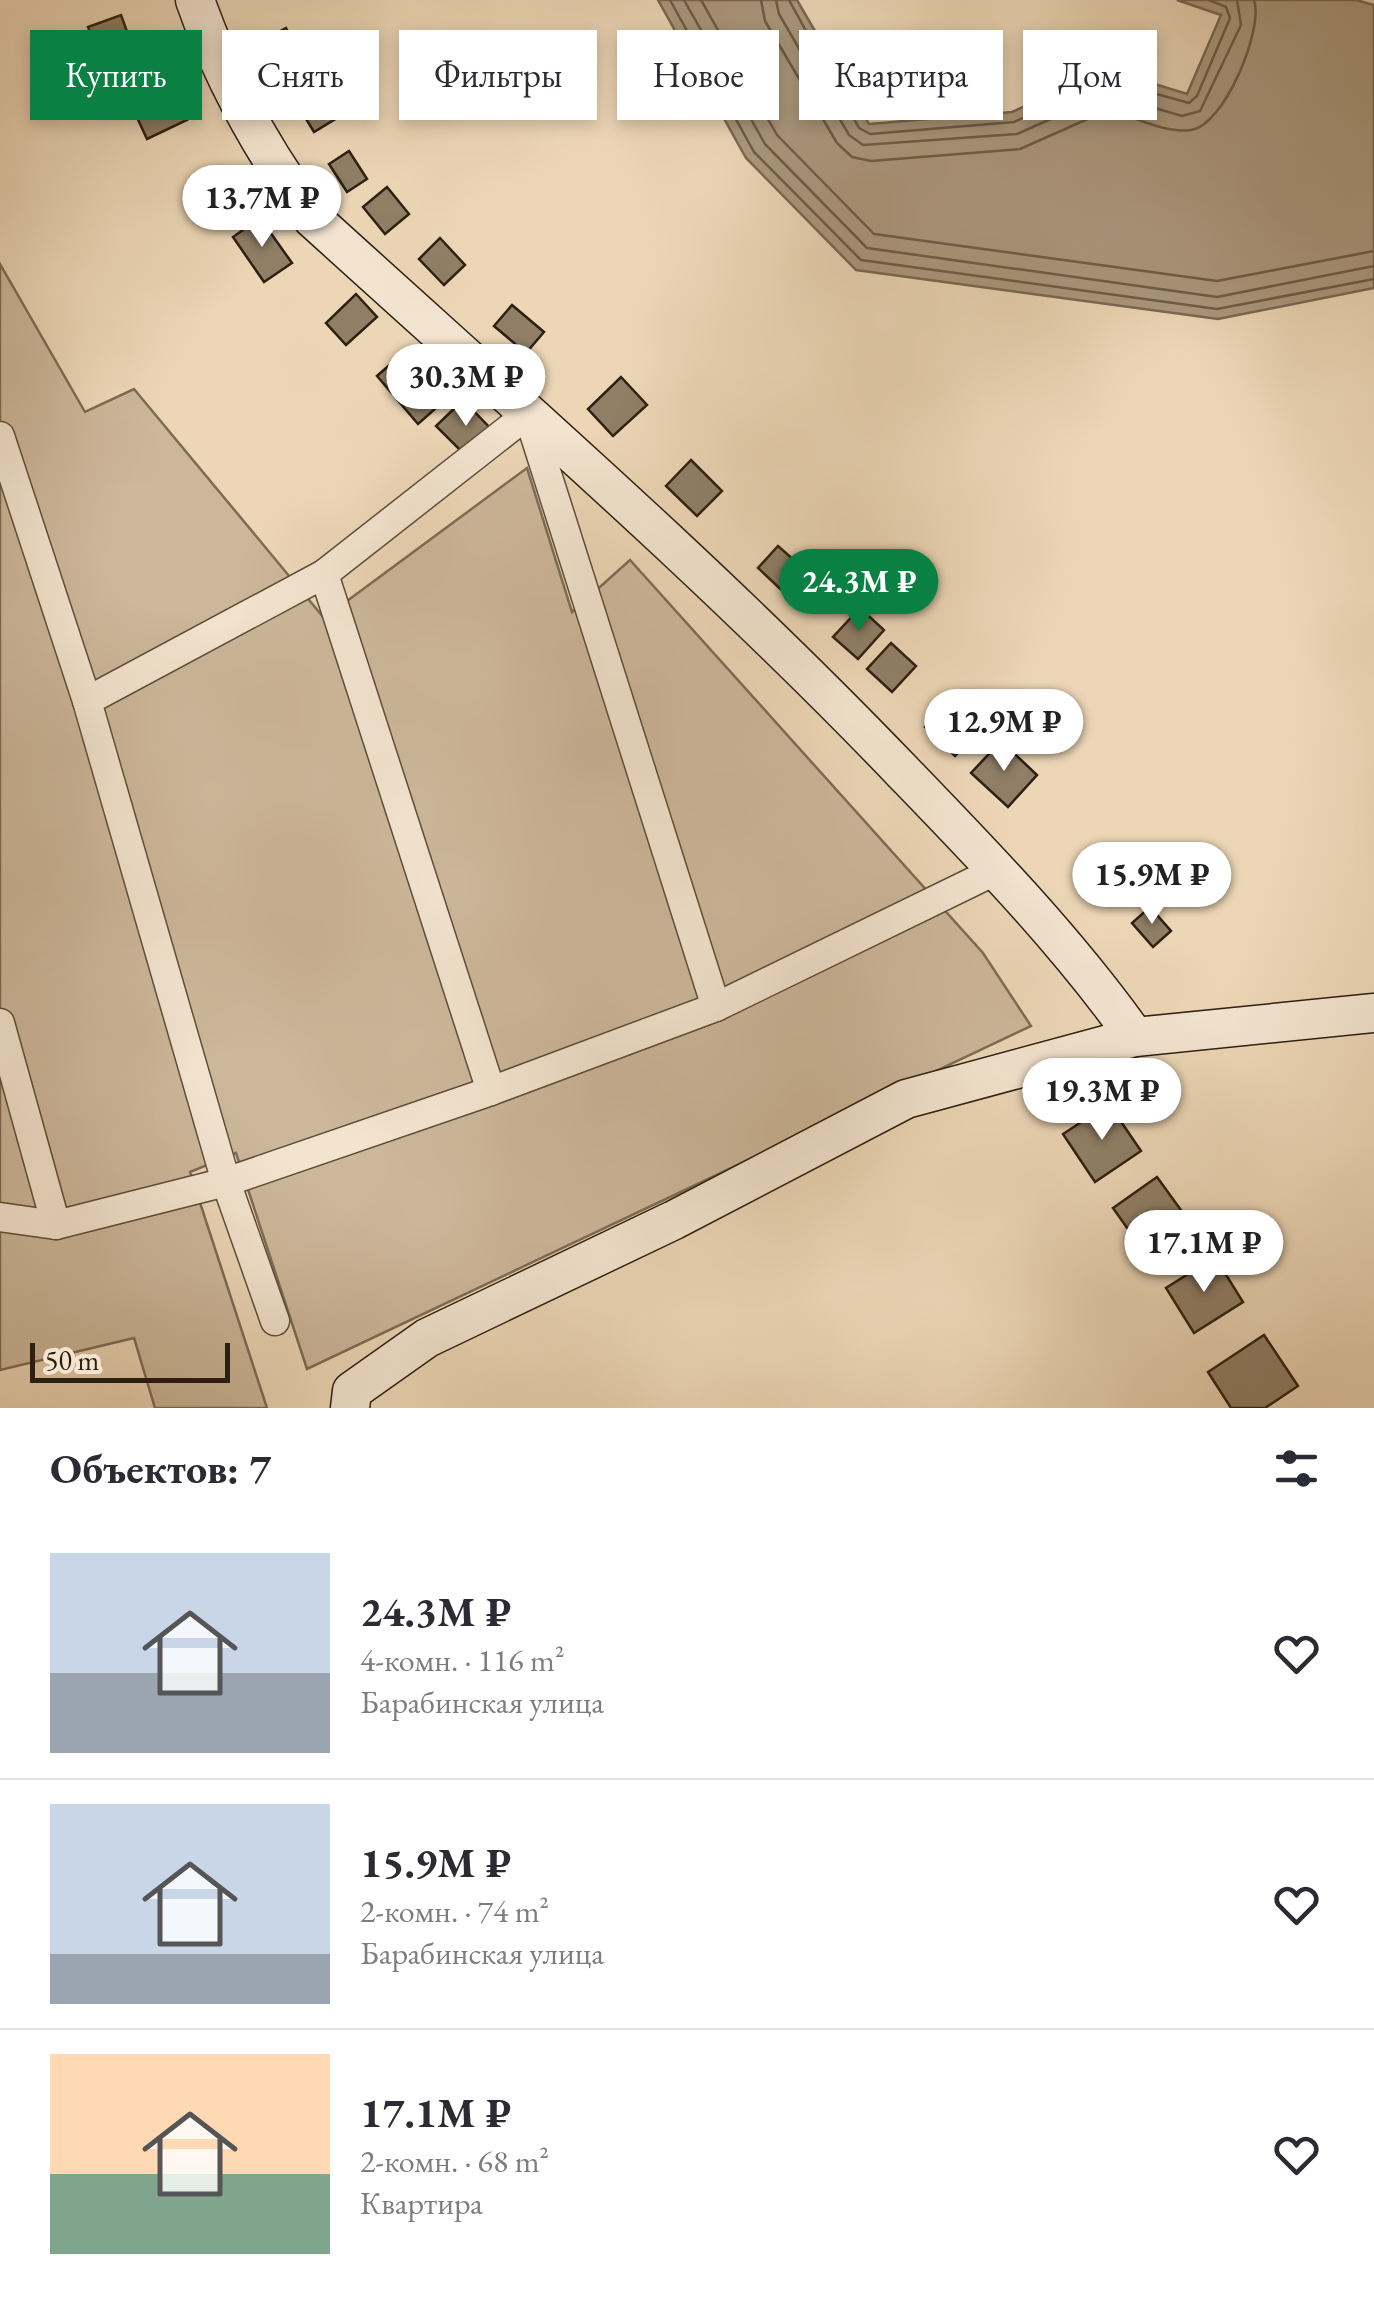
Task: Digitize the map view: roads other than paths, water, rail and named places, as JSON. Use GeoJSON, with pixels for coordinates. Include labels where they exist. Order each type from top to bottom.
{"type":"FeatureCollection","features":[{"type":"Feature","properties":{"kind":"street"},"geometry":{"type":"LineString","coordinates":[[195,0],[228,83],[259,142],[312,218],[787,652],[997,870],[1087,970],[1135,1037]]}},
{"type":"Feature","properties":{"kind":"street"},"geometry":{"type":"LineString","coordinates":[[87,701],[324,574],[528,414]]}},
{"type":"Feature","properties":{"kind":"street"},"geometry":{"type":"LineString","coordinates":[[528,414],[716,1007]]}},
{"type":"Feature","properties":{"kind":"street"},"geometry":{"type":"LineString","coordinates":[[0,436],[87,701],[226,1182],[275,1322]]}},
{"type":"Feature","properties":{"kind":"street"},"geometry":{"type":"LineString","coordinates":[[324,574],[491,1091]]}},
{"type":"Feature","properties":{"kind":"street"},"geometry":{"type":"LineString","coordinates":[[0,1217],[56,1225],[226,1182],[491,1091],[716,1007],[997,870]]}},
{"type":"Feature","properties":{"kind":"street"},"geometry":{"type":"LineString","coordinates":[[350,1408],[352,1391],[427,1338],[674,1220],[906,1099],[1135,1037],[1374,1013]]}},
{"type":"Feature","properties":{"kind":"street"},"geometry":{"type":"LineString","coordinates":[[0,1024],[56,1225]]}},
{"type":"Feature","properties":{"kind":"water"},"geometry":{"type":"Polygon","coordinates":[[[658,0],[797,0],[814,30],[799,30],[799,120],[867,120],[869,124],[1003,120],[1003,113],[1023,107],[1023,120],[1157,120],[1157,85],[1187,94],[1221,15],[1177,0],[1356,0],[1374,5],[1374,288],[1218,319],[856,270],[746,158],[725,120],[779,120],[779,30],[675,30],[658,0]]]}}]}
